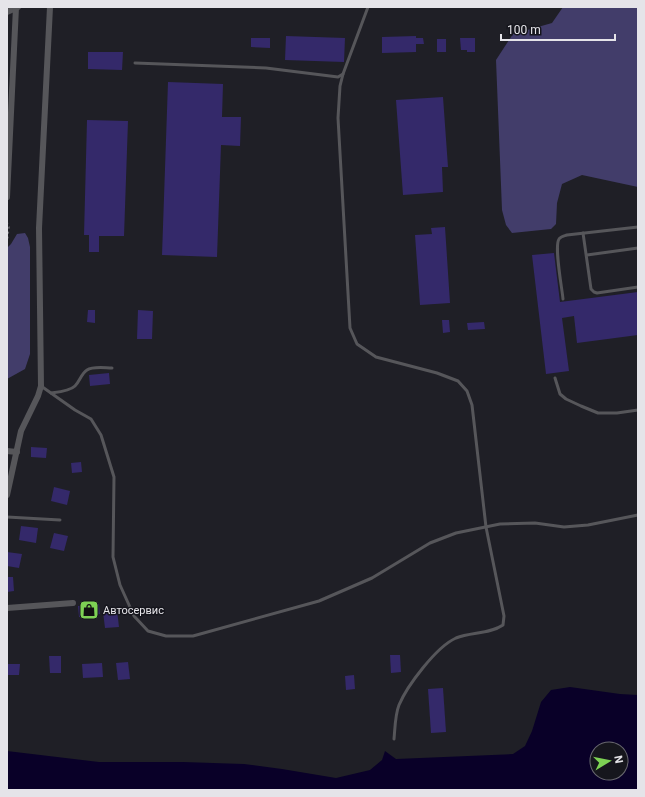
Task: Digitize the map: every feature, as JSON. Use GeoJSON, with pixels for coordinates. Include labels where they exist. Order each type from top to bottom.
{"type":"FeatureCollection","features":[{"type":"Feature","properties":{"kind":"street"},"geometry":{"type":"LineString","coordinates":[[7,12],[17,7],[7,197]]}},
{"type":"Feature","properties":{"kind":"street"},"geometry":{"type":"LineString","coordinates":[[7,495],[21,432],[38,396],[41,386],[39,228],[50,7]]}},
{"type":"Feature","properties":{"kind":"street"},"geometry":{"type":"LineString","coordinates":[[7,451],[17,452]]}},
{"type":"Feature","properties":{"kind":"street"},"geometry":{"type":"LineString","coordinates":[[7,608],[73,603]]}},
{"type":"Feature","properties":{"kind":"lane"},"geometry":{"type":"LineString","coordinates":[[368,7],[343,74],[340,86],[338,118],[350,328],[357,344],[376,357],[437,373],[458,381],[467,391],[472,405],[486,527],[504,616],[503,625],[497,629],[467,634],[454,639],[437,652],[409,685],[398,707],[394,739]]}},
{"type":"Feature","properties":{"kind":"lane"},"geometry":{"type":"LineString","coordinates":[[135,63],[266,68],[338,77],[343,74]]}},
{"type":"Feature","properties":{"kind":"lane"},"geometry":{"type":"LineString","coordinates":[[564,299],[557,244],[561,236],[638,227]]}},
{"type":"Feature","properties":{"kind":"lane"},"geometry":{"type":"LineString","coordinates":[[583,234],[591,289],[594,292],[598,293],[638,287]]}},
{"type":"Feature","properties":{"kind":"lane"},"geometry":{"type":"LineString","coordinates":[[586,255],[638,248]]}},
{"type":"Feature","properties":{"kind":"lane"},"geometry":{"type":"LineString","coordinates":[[51,393],[65,391],[74,387],[87,370],[92,368],[112,368]]}},
{"type":"Feature","properties":{"kind":"lane"},"geometry":{"type":"LineString","coordinates":[[556,378],[560,394],[566,399],[587,408],[598,412],[610,413],[638,410]]}},
{"type":"Feature","properties":{"kind":"lane"},"geometry":{"type":"LineString","coordinates":[[41,386],[75,410],[91,419],[101,435],[114,477],[113,558],[120,585],[134,616],[148,631],[166,636],[193,636],[319,601],[372,578],[430,543],[456,533],[500,524],[535,523],[564,527],[588,525],[638,515]]}},
{"type":"Feature","properties":{"kind":"lane"},"geometry":{"type":"LineString","coordinates":[[7,517],[60,520]]}},
{"type":"Feature","properties":{"kind":"path"},"geometry":{"type":"LineString","coordinates":[[7,222],[9,227],[7,244]]}},
{"type":"Feature","properties":{"kind":"shaded area"},"geometry":{"type":"Polygon","coordinates":[[[563,7],[638,7],[638,187],[582,175],[562,184],[557,203],[556,224],[551,229],[512,233],[506,225],[502,210],[496,60],[513,34],[552,23],[563,7]]]}},
{"type":"Feature","properties":{"kind":"shaded area"},"geometry":{"type":"Polygon","coordinates":[[[25,233],[30,247],[30,354],[25,369],[7,379],[7,248],[17,234],[25,233]]]}},
{"type":"Feature","properties":{"kind":"shaded area"},"geometry":{"type":"Polygon","coordinates":[[[570,687],[638,695],[638,790],[7,790],[7,751],[99,762],[244,764],[336,778],[370,770],[382,760],[385,751],[396,759],[513,754],[525,746],[532,731],[541,702],[551,690],[570,687]]]}},
{"type":"Feature","properties":{"kind":"building"},"geometry":{"type":"Polygon","coordinates":[[[286,36],[345,38],[344,62],[285,60],[286,36]]]}},
{"type":"Feature","properties":{"kind":"building"},"geometry":{"type":"Polygon","coordinates":[[[416,36],[416,38],[423,38],[424,44],[416,44],[416,52],[382,53],[382,37],[416,36]]]}},
{"type":"Feature","properties":{"kind":"building"},"geometry":{"type":"Polygon","coordinates":[[[251,38],[270,38],[270,48],[251,47],[251,38]]]}},
{"type":"Feature","properties":{"kind":"building"},"geometry":{"type":"Polygon","coordinates":[[[460,38],[475,38],[475,52],[461,50],[460,38]]]}},
{"type":"Feature","properties":{"kind":"building"},"geometry":{"type":"Polygon","coordinates":[[[437,39],[446,39],[446,52],[437,52],[437,39]]]}},
{"type":"Feature","properties":{"kind":"building"},"geometry":{"type":"Polygon","coordinates":[[[88,52],[123,52],[122,70],[88,69],[88,52]]]}},
{"type":"Feature","properties":{"kind":"building"},"geometry":{"type":"Polygon","coordinates":[[[168,82],[223,84],[222,117],[241,117],[240,146],[221,145],[217,257],[162,255],[168,82]]]}},
{"type":"Feature","properties":{"kind":"building"},"geometry":{"type":"Polygon","coordinates":[[[443,97],[448,167],[442,167],[443,192],[403,195],[396,100],[443,97]]]}},
{"type":"Feature","properties":{"kind":"building"},"geometry":{"type":"Polygon","coordinates":[[[87,120],[128,121],[124,236],[99,236],[99,252],[89,252],[89,235],[84,235],[87,120]]]}},
{"type":"Feature","properties":{"kind":"building"},"geometry":{"type":"Polygon","coordinates":[[[445,227],[450,303],[420,305],[415,235],[432,234],[431,228],[445,227]]]}},
{"type":"Feature","properties":{"kind":"building"},"geometry":{"type":"Polygon","coordinates":[[[554,253],[560,302],[638,292],[638,335],[577,343],[574,316],[562,318],[569,371],[546,374],[532,255],[554,253]]]}},
{"type":"Feature","properties":{"kind":"building"},"geometry":{"type":"Polygon","coordinates":[[[88,310],[95,310],[95,323],[87,322],[88,310]]]}},
{"type":"Feature","properties":{"kind":"building"},"geometry":{"type":"Polygon","coordinates":[[[138,310],[153,311],[152,339],[137,339],[138,310]]]}},
{"type":"Feature","properties":{"kind":"building"},"geometry":{"type":"Polygon","coordinates":[[[442,320],[449,320],[450,332],[443,333],[442,320]]]}},
{"type":"Feature","properties":{"kind":"building"},"geometry":{"type":"Polygon","coordinates":[[[484,322],[485,329],[468,330],[467,323],[484,322]]]}},
{"type":"Feature","properties":{"kind":"building"},"geometry":{"type":"Polygon","coordinates":[[[109,373],[110,384],[90,386],[89,375],[109,373]]]}},
{"type":"Feature","properties":{"kind":"building"},"geometry":{"type":"Polygon","coordinates":[[[31,447],[47,448],[46,458],[31,457],[31,447]]]}},
{"type":"Feature","properties":{"kind":"building"},"geometry":{"type":"Polygon","coordinates":[[[81,462],[82,472],[72,473],[71,463],[81,462]]]}},
{"type":"Feature","properties":{"kind":"building"},"geometry":{"type":"Polygon","coordinates":[[[54,487],[70,491],[67,505],[51,501],[54,487]]]}},
{"type":"Feature","properties":{"kind":"building"},"geometry":{"type":"Polygon","coordinates":[[[21,526],[38,528],[36,543],[19,540],[21,526]]]}},
{"type":"Feature","properties":{"kind":"building"},"geometry":{"type":"Polygon","coordinates":[[[54,533],[68,536],[64,551],[50,548],[54,533]]]}},
{"type":"Feature","properties":{"kind":"building"},"geometry":{"type":"Polygon","coordinates":[[[7,552],[22,554],[19,568],[7,566],[7,552]]]}},
{"type":"Feature","properties":{"kind":"building"},"geometry":{"type":"Polygon","coordinates":[[[7,577],[13,577],[14,591],[7,592],[7,577]]]}},
{"type":"Feature","properties":{"kind":"building","name":"Автосервис"},"geometry":{"type":"Polygon","coordinates":[[[99,604],[100,614],[79,617],[78,606],[99,604]]]}},
{"type":"Feature","properties":{"kind":"building"},"geometry":{"type":"Polygon","coordinates":[[[117,610],[119,627],[105,628],[103,612],[117,610]]]}},
{"type":"Feature","properties":{"kind":"building"},"geometry":{"type":"Polygon","coordinates":[[[390,655],[400,655],[401,672],[391,673],[390,655]]]}},
{"type":"Feature","properties":{"kind":"building"},"geometry":{"type":"Polygon","coordinates":[[[49,656],[61,656],[61,673],[50,673],[49,656]]]}},
{"type":"Feature","properties":{"kind":"building"},"geometry":{"type":"Polygon","coordinates":[[[128,662],[130,679],[118,680],[116,663],[128,662]]]}},
{"type":"Feature","properties":{"kind":"building"},"geometry":{"type":"Polygon","coordinates":[[[102,663],[103,677],[83,678],[82,664],[102,663]]]}},
{"type":"Feature","properties":{"kind":"building"},"geometry":{"type":"Polygon","coordinates":[[[7,664],[20,664],[19,675],[7,675],[7,664]]]}},
{"type":"Feature","properties":{"kind":"building"},"geometry":{"type":"Polygon","coordinates":[[[354,675],[355,689],[346,690],[345,676],[354,675]]]}},
{"type":"Feature","properties":{"kind":"building"},"geometry":{"type":"Polygon","coordinates":[[[443,688],[446,732],[431,733],[428,689],[443,688]]]}},
{"type":"Feature","properties":{"kind":"place","name":"Автосервис"},"geometry":{"type":"Point","coordinates":[89,610]}}]}
